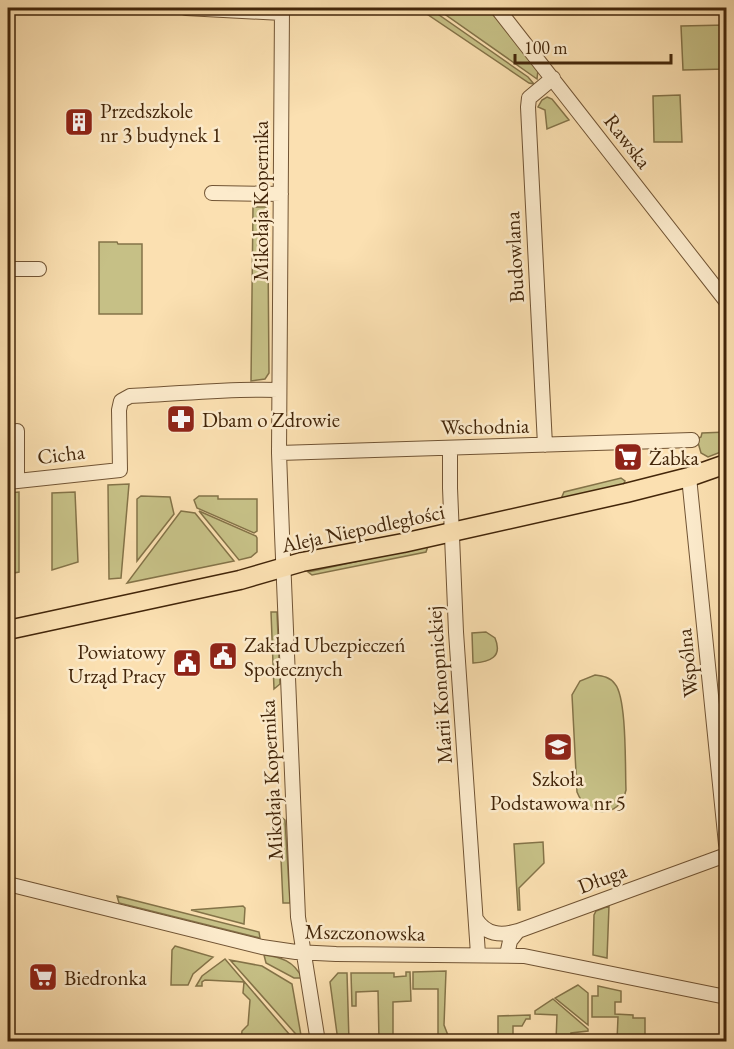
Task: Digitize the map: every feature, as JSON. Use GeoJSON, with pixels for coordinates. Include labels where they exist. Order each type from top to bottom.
{"type":"FeatureCollection","features":[{"type":"Feature","properties":{"kind":"main road","name":"Aleja Niepodległości"},"geometry":{"type":"LineString","coordinates":[[8,630],[240,580],[310,560],[452,532],[633,492],[726,464]]}},
{"type":"Feature","properties":{"kind":"street","name":"Mikołaja Kopernika"},"geometry":{"type":"LineString","coordinates":[[186,8],[282,10],[279,453],[283,568],[298,910],[318,1041]]}},
{"type":"Feature","properties":{"kind":"street","name":"Rawska"},"geometry":{"type":"LineString","coordinates":[[497,8],[726,301]]}},
{"type":"Feature","properties":{"kind":"street","name":"Budowlana"},"geometry":{"type":"LineString","coordinates":[[545,445],[528,107],[530,98],[553,78]]}},
{"type":"Feature","properties":{"kind":"street"},"geometry":{"type":"LineString","coordinates":[[212,193],[281,194]]}},
{"type":"Feature","properties":{"kind":"street"},"geometry":{"type":"LineString","coordinates":[[8,269],[39,268]]}},
{"type":"Feature","properties":{"kind":"street","name":"Cicha"},"geometry":{"type":"LineString","coordinates":[[12,481],[120,470],[119,410],[121,401],[130,396],[190,394],[228,389],[279,390]]}},
{"type":"Feature","properties":{"kind":"street"},"geometry":{"type":"LineString","coordinates":[[12,481],[17,431]]}},
{"type":"Feature","properties":{"kind":"street","name":"Wschodnia"},"geometry":{"type":"LineString","coordinates":[[279,453],[692,440]]}},
{"type":"Feature","properties":{"kind":"street","name":"Marii Konopnickiej"},"geometry":{"type":"LineString","coordinates":[[450,448],[456,632],[478,954]]}},
{"type":"Feature","properties":{"kind":"street","name":"Wspólna"},"geometry":{"type":"LineString","coordinates":[[689,477],[726,844]]}},
{"type":"Feature","properties":{"kind":"street","name":"Długa"},"geometry":{"type":"LineString","coordinates":[[519,932],[726,855]]}},
{"type":"Feature","properties":{"kind":"street","name":"Mszczonowska"},"geometry":{"type":"LineString","coordinates":[[8,884],[246,944],[303,952],[478,954],[541,958],[726,997]]}},
{"type":"Feature","properties":{"kind":"street"},"geometry":{"type":"LineString","coordinates":[[476,919],[483,928],[494,934],[519,932]]}},
{"type":"Feature","properties":{"kind":"street"},"geometry":{"type":"LineString","coordinates":[[507,955],[510,942],[519,932]]}},
{"type":"Feature","properties":{"kind":"shaded area"},"geometry":{"type":"Polygon","coordinates":[[[418,8],[429,8],[528,77],[534,84],[529,83],[418,8]]]}},
{"type":"Feature","properties":{"kind":"shaded area"},"geometry":{"type":"Polygon","coordinates":[[[436,8],[490,8],[538,70],[537,79],[436,8]]]}},
{"type":"Feature","properties":{"kind":"shaded area"},"geometry":{"type":"Polygon","coordinates":[[[726,25],[726,69],[683,70],[681,26],[726,25]]]}},
{"type":"Feature","properties":{"kind":"shaded area"},"geometry":{"type":"Polygon","coordinates":[[[680,95],[682,142],[654,142],[653,96],[680,95]]]}},
{"type":"Feature","properties":{"kind":"shaded area"},"geometry":{"type":"Polygon","coordinates":[[[547,97],[552,99],[569,120],[547,129],[545,110],[538,107],[547,97]]]}},
{"type":"Feature","properties":{"kind":"shaded area"},"geometry":{"type":"Polygon","coordinates":[[[253,207],[268,209],[266,254],[268,255],[269,373],[265,379],[251,381],[253,207]]]}},
{"type":"Feature","properties":{"kind":"shaded area"},"geometry":{"type":"Polygon","coordinates":[[[99,242],[142,244],[142,314],[99,314],[99,242]]]}},
{"type":"Feature","properties":{"kind":"shaded area"},"geometry":{"type":"Polygon","coordinates":[[[726,432],[726,450],[708,457],[701,453],[697,439],[702,433],[726,432]]]}},
{"type":"Feature","properties":{"kind":"shaded area"},"geometry":{"type":"Polygon","coordinates":[[[621,478],[625,481],[623,485],[561,499],[564,492],[621,478]]]}},
{"type":"Feature","properties":{"kind":"shaded area"},"geometry":{"type":"Polygon","coordinates":[[[129,484],[121,578],[109,579],[108,485],[129,484]]]}},
{"type":"Feature","properties":{"kind":"shaded area"},"geometry":{"type":"Polygon","coordinates":[[[19,492],[19,572],[8,574],[8,493],[19,492]]]}},
{"type":"Feature","properties":{"kind":"shaded area"},"geometry":{"type":"Polygon","coordinates":[[[75,492],[78,562],[52,570],[52,493],[75,492]]]}},
{"type":"Feature","properties":{"kind":"shaded area"},"geometry":{"type":"Polygon","coordinates":[[[141,496],[170,497],[174,514],[137,561],[137,499],[141,496]]]}},
{"type":"Feature","properties":{"kind":"shaded area"},"geometry":{"type":"Polygon","coordinates":[[[199,496],[218,496],[218,499],[257,499],[257,531],[254,533],[197,508],[194,500],[199,496]]]}},
{"type":"Feature","properties":{"kind":"shaded area"},"geometry":{"type":"Polygon","coordinates":[[[181,511],[195,513],[234,561],[127,583],[181,511]]]}},
{"type":"Feature","properties":{"kind":"shaded area"},"geometry":{"type":"Polygon","coordinates":[[[199,511],[256,536],[257,552],[251,557],[239,560],[199,511]]]}},
{"type":"Feature","properties":{"kind":"shaded area"},"geometry":{"type":"Polygon","coordinates":[[[428,546],[426,552],[312,575],[308,572],[428,546]]]}},
{"type":"Feature","properties":{"kind":"shaded area"},"geometry":{"type":"Polygon","coordinates":[[[271,612],[277,612],[280,684],[274,689],[271,612]]]}},
{"type":"Feature","properties":{"kind":"shaded area"},"geometry":{"type":"Polygon","coordinates":[[[486,632],[495,638],[496,654],[490,660],[473,663],[472,633],[486,632]]]}},
{"type":"Feature","properties":{"kind":"shaded area"},"geometry":{"type":"Polygon","coordinates":[[[595,675],[604,676],[615,684],[622,703],[625,734],[626,790],[617,806],[603,812],[588,807],[577,792],[572,695],[580,681],[595,675]]]}},
{"type":"Feature","properties":{"kind":"shaded area"},"geometry":{"type":"Polygon","coordinates":[[[279,815],[285,820],[290,903],[283,903],[279,815]]]}},
{"type":"Feature","properties":{"kind":"shaded area"},"geometry":{"type":"Polygon","coordinates":[[[543,842],[544,863],[519,888],[520,910],[518,910],[514,844],[543,842]]]}},
{"type":"Feature","properties":{"kind":"shaded area"},"geometry":{"type":"Polygon","coordinates":[[[117,896],[259,932],[260,938],[119,903],[117,896]]]}},
{"type":"Feature","properties":{"kind":"shaded area"},"geometry":{"type":"Polygon","coordinates":[[[243,906],[245,908],[244,924],[191,910],[243,906]]]}},
{"type":"Feature","properties":{"kind":"shaded area"},"geometry":{"type":"Polygon","coordinates":[[[609,906],[607,958],[593,955],[594,915],[596,911],[609,906]]]}},
{"type":"Feature","properties":{"kind":"shaded area"},"geometry":{"type":"Polygon","coordinates":[[[175,946],[213,957],[193,974],[188,985],[171,985],[172,950],[175,946]]]}},
{"type":"Feature","properties":{"kind":"shaded area"},"geometry":{"type":"Polygon","coordinates":[[[264,955],[276,957],[291,964],[302,978],[294,978],[266,963],[264,955]]]}},
{"type":"Feature","properties":{"kind":"shaded area"},"geometry":{"type":"Polygon","coordinates":[[[225,959],[295,1041],[241,1041],[242,1031],[248,1025],[250,1000],[243,993],[244,982],[205,980],[202,986],[196,986],[202,976],[225,959]]]}},
{"type":"Feature","properties":{"kind":"shaded area"},"geometry":{"type":"Polygon","coordinates":[[[230,960],[262,966],[292,984],[302,1041],[230,960]]]}},
{"type":"Feature","properties":{"kind":"shaded area"},"geometry":{"type":"Polygon","coordinates":[[[446,971],[444,1025],[449,1038],[453,1038],[454,1041],[438,1041],[438,989],[413,989],[413,972],[446,971]]]}},
{"type":"Feature","properties":{"kind":"shaded area"},"geometry":{"type":"Polygon","coordinates":[[[406,972],[410,972],[411,1001],[393,1002],[393,1041],[379,1041],[378,991],[356,992],[356,1006],[352,1006],[351,973],[394,973],[394,977],[406,976],[406,972]]]}},
{"type":"Feature","properties":{"kind":"shaded area"},"geometry":{"type":"Polygon","coordinates":[[[338,973],[347,973],[349,1041],[338,1041],[330,982],[338,973]]]}},
{"type":"Feature","properties":{"kind":"shaded area"},"geometry":{"type":"Polygon","coordinates":[[[578,985],[588,993],[588,1025],[555,998],[578,985]]]}},
{"type":"Feature","properties":{"kind":"shaded area"},"geometry":{"type":"Polygon","coordinates":[[[598,986],[621,991],[621,1002],[615,1002],[615,1014],[645,1018],[645,1041],[617,1041],[618,1017],[592,1017],[592,996],[598,996],[598,986]]]}},
{"type":"Feature","properties":{"kind":"shaded area"},"geometry":{"type":"Polygon","coordinates":[[[553,999],[588,1031],[571,1033],[571,1041],[556,1041],[557,1015],[535,1014],[535,1011],[553,999]]]}},
{"type":"Feature","properties":{"kind":"shaded area"},"geometry":{"type":"Polygon","coordinates":[[[530,1015],[530,1019],[526,1019],[522,1026],[513,1026],[513,1041],[498,1041],[498,1016],[530,1015]]]}},
{"type":"Feature","properties":{"kind":"place","name":"Przedszkole nr 3 budynek 1"},"geometry":{"type":"Point","coordinates":[79,122]}},
{"type":"Feature","properties":{"kind":"place","name":"Dbam o Zdrowie"},"geometry":{"type":"Point","coordinates":[181,419]}},
{"type":"Feature","properties":{"kind":"place","name":"Żabka"},"geometry":{"type":"Point","coordinates":[628,457]}},
{"type":"Feature","properties":{"kind":"place","name":"Zakład Ubezpieczeń Społecznych"},"geometry":{"type":"Point","coordinates":[223,656]}},
{"type":"Feature","properties":{"kind":"place","name":"Powiatowy Urząd Pracy"},"geometry":{"type":"Point","coordinates":[187,663]}},
{"type":"Feature","properties":{"kind":"place","name":"Szkoła Podstawowa nr 5"},"geometry":{"type":"Point","coordinates":[558,747]}},
{"type":"Feature","properties":{"kind":"place","name":"Biedronka"},"geometry":{"type":"Point","coordinates":[43,977]}}]}
